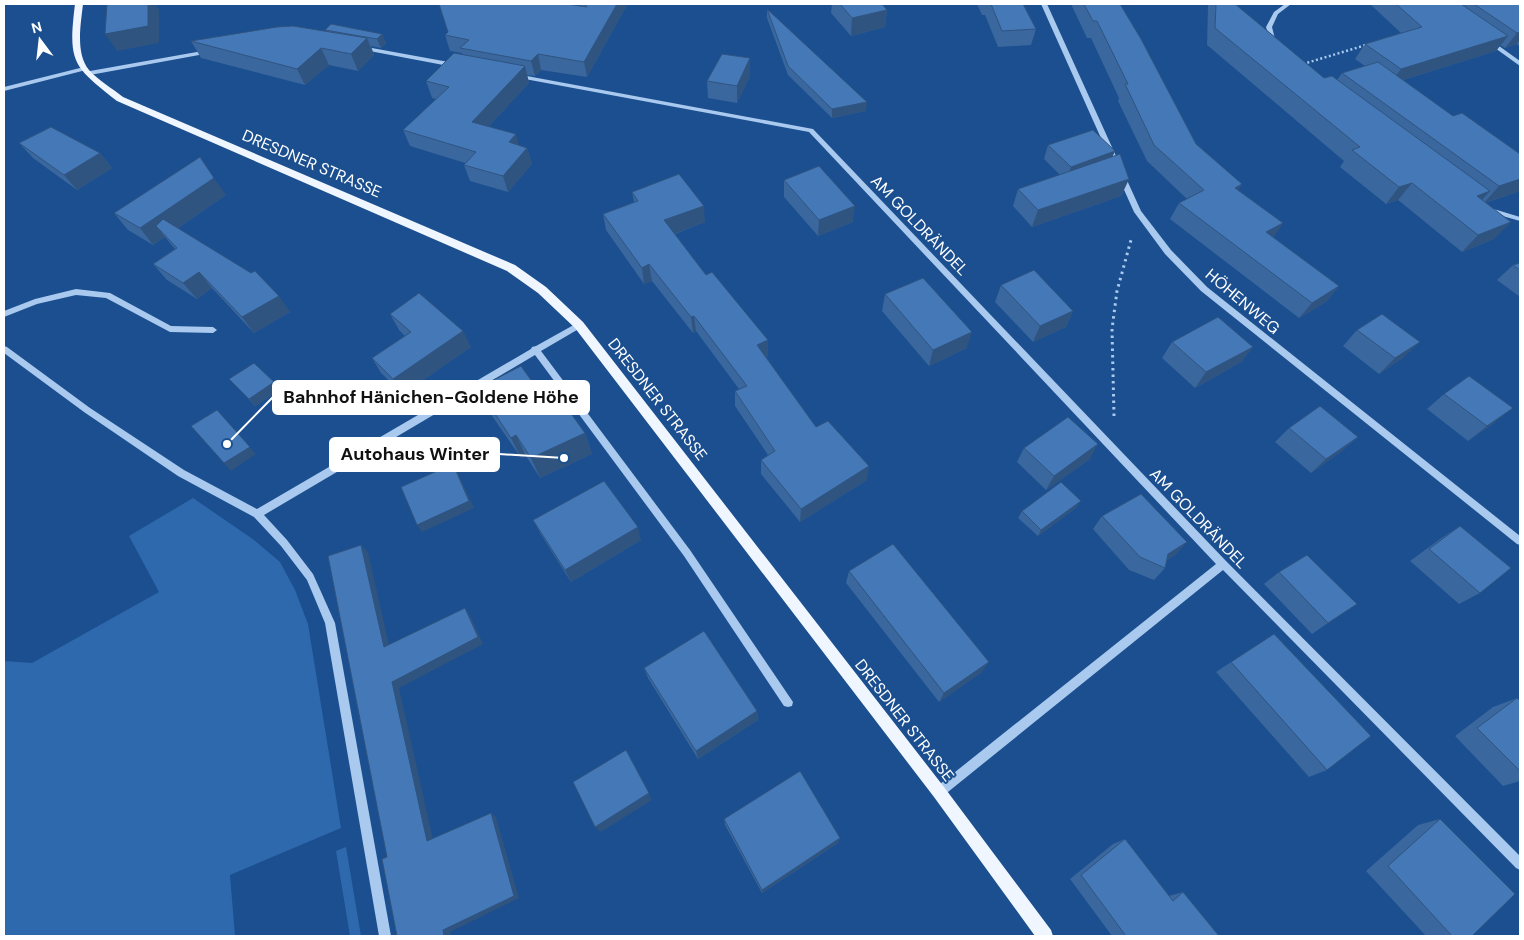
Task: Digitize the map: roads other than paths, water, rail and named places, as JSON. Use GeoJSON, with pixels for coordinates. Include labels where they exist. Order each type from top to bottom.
{"type":"FeatureCollection","features":[{"type":"Feature","properties":{"kind":"main road"},"geometry":{"type":"LineString","coordinates":[[80,4],[76,29],[80,59],[87,71]]}},
{"type":"Feature","properties":{"kind":"main road","name":"DRESDNER STRASSE"},"geometry":{"type":"LineString","coordinates":[[87,71],[120,99],[511,268],[542,290],[579,325],[938,792],[1045,936]]}},
{"type":"Feature","properties":{"kind":"street","name":"HÖHENWEG"},"geometry":{"type":"LineString","coordinates":[[1044,4],[1138,212],[1168,252],[1204,289],[1520,541]]}},
{"type":"Feature","properties":{"kind":"street"},"geometry":{"type":"LineString","coordinates":[[1288,4],[1276,13],[1269,27],[1274,47],[1293,67]]}},
{"type":"Feature","properties":{"kind":"street"},"geometry":{"type":"LineString","coordinates":[[1480,35],[1520,64]]}},
{"type":"Feature","properties":{"kind":"street"},"geometry":{"type":"LineString","coordinates":[[353,47],[460,66]]}},
{"type":"Feature","properties":{"kind":"street"},"geometry":{"type":"LineString","coordinates":[[4,89],[87,71],[217,50]]}},
{"type":"Feature","properties":{"kind":"street","name":"AM GOLDRÄNDEL"},"geometry":{"type":"LineString","coordinates":[[509,75],[811,130],[1223,564],[1520,864]]}},
{"type":"Feature","properties":{"kind":"street"},"geometry":{"type":"LineString","coordinates":[[1482,207],[1520,219]]}},
{"type":"Feature","properties":{"kind":"street"},"geometry":{"type":"LineString","coordinates":[[4,314],[35,302],[76,292],[107,294],[170,329],[213,330]]}},
{"type":"Feature","properties":{"kind":"street"},"geometry":{"type":"LineString","coordinates":[[257,514],[535,349],[579,325]]}},
{"type":"Feature","properties":{"kind":"street"},"geometry":{"type":"LineString","coordinates":[[4,349],[87,410],[181,473],[257,514],[284,543],[310,577],[330,623],[385,936]]}},
{"type":"Feature","properties":{"kind":"street"},"geometry":{"type":"LineString","coordinates":[[535,349],[687,553],[788,702]]}},
{"type":"Feature","properties":{"kind":"street"},"geometry":{"type":"LineString","coordinates":[[938,792],[1223,564]]}},
{"type":"Feature","properties":{"kind":"place","name":"Bahnhof Hänichen-Goldene Höhe"},"geometry":{"type":"Point","coordinates":[227,444]}},
{"type":"Feature","properties":{"kind":"place","name":"Autohaus Winter"},"geometry":{"type":"Point","coordinates":[564,458]}}]}
